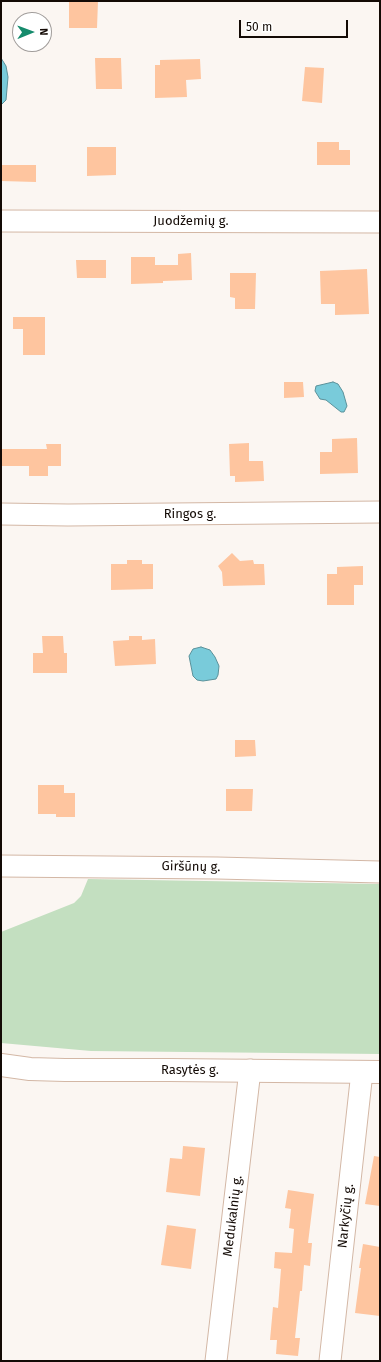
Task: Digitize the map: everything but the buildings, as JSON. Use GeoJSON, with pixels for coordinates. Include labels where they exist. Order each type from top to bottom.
{"type":"FeatureCollection","features":[{"type":"Feature","properties":{"kind":"main road","name":"Rasytės g."},"geometry":{"type":"LineString","coordinates":[[1,1065],[65,1070],[250,1070],[371,1072]]}},
{"type":"Feature","properties":{"kind":"street","name":"Juodžemių g."},"geometry":{"type":"LineString","coordinates":[[1,221],[380,222]]}},
{"type":"Feature","properties":{"kind":"street","name":"Ringos g."},"geometry":{"type":"LineString","coordinates":[[1,514],[76,515],[380,512]]}},
{"type":"Feature","properties":{"kind":"street","name":"Giršūnų g."},"geometry":{"type":"LineString","coordinates":[[1,866],[217,868],[380,872]]}},
{"type":"Feature","properties":{"kind":"street"},"geometry":{"type":"LineString","coordinates":[[1,1065],[1,1070]]}},
{"type":"Feature","properties":{"kind":"street","name":"Medukalnių g."},"geometry":{"type":"LineString","coordinates":[[216,1361],[250,1070]]}},
{"type":"Feature","properties":{"kind":"street","name":"Narkyčių g."},"geometry":{"type":"LineString","coordinates":[[330,1361],[371,1072]]}},
{"type":"Feature","properties":{"kind":"green space"},"geometry":{"type":"Polygon","coordinates":[[[88,879],[380,884],[380,1054],[91,1051],[1,1043],[1,932],[74,903],[81,896],[88,879]]]}},
{"type":"Feature","properties":{"kind":"water"},"geometry":{"type":"Polygon","coordinates":[[[1,58],[6,66],[8,77],[6,100],[1,105],[1,58]]]}},
{"type":"Feature","properties":{"kind":"water"},"geometry":{"type":"Polygon","coordinates":[[[333,382],[338,384],[343,392],[347,406],[344,412],[341,412],[326,400],[320,399],[315,391],[316,386],[333,382]]]}},
{"type":"Feature","properties":{"kind":"water"},"geometry":{"type":"Polygon","coordinates":[[[201,647],[210,650],[215,657],[219,666],[216,679],[203,681],[197,680],[193,676],[189,656],[193,649],[201,647]]]}}]}
